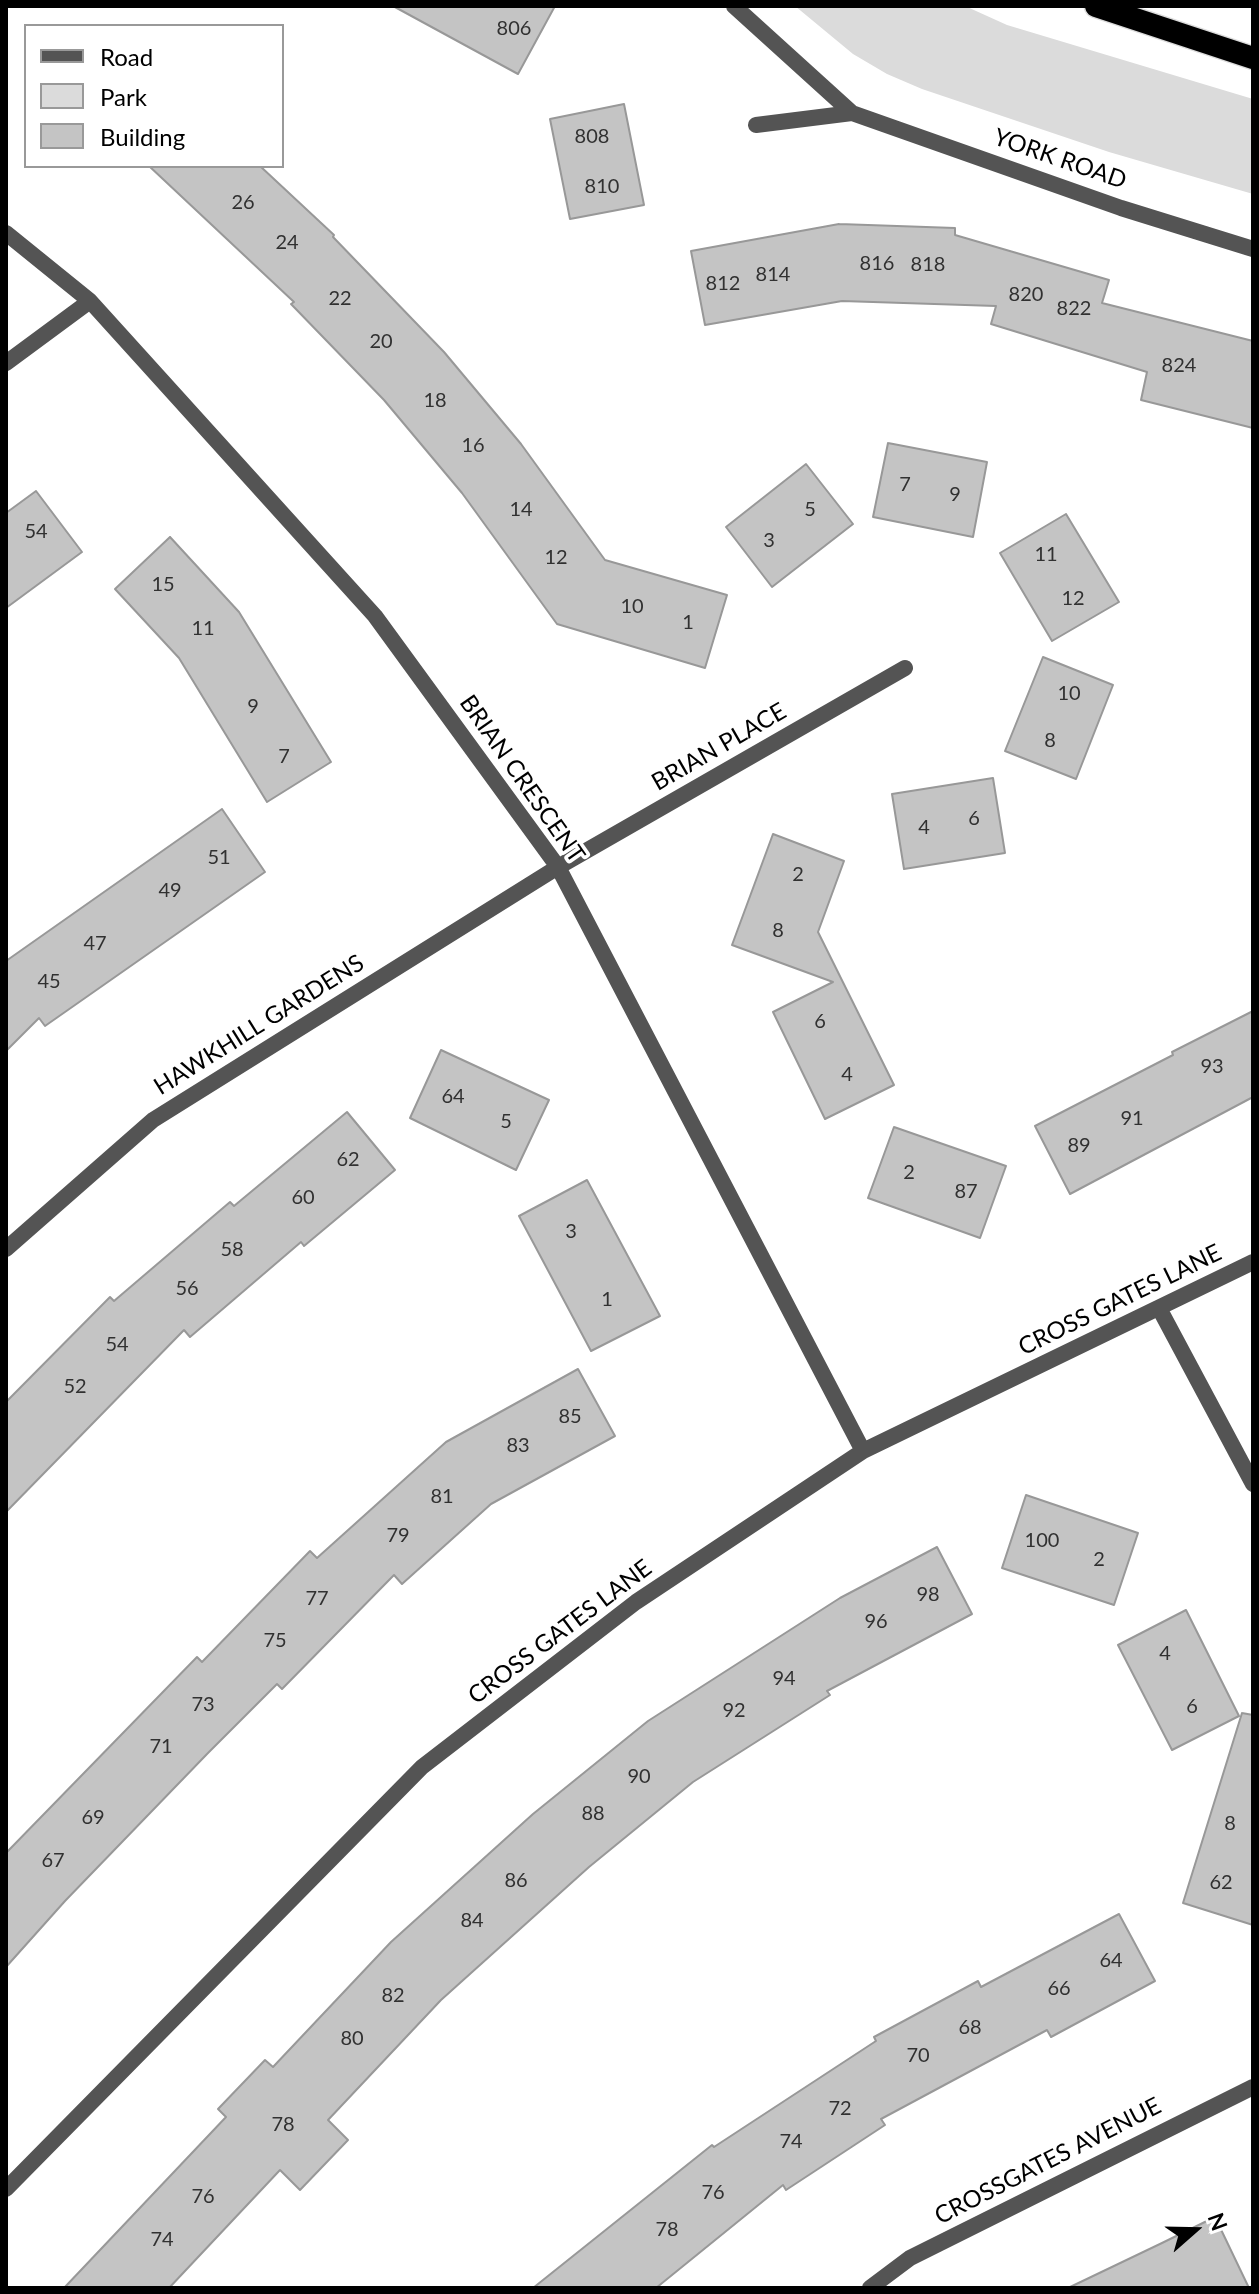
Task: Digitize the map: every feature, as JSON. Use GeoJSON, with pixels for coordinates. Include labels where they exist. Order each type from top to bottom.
{"type":"FeatureCollection","features":[{"type":"Feature","properties":{"kind":"highway"},"geometry":{"type":"LineString","coordinates":[[1096,6],[1253,58]]}},
{"type":"Feature","properties":{"kind":"street","name":"YORK ROAD"},"geometry":{"type":"LineString","coordinates":[[734,6],[852,113],[1121,208],[1253,249]]}},
{"type":"Feature","properties":{"kind":"street","name":"YORK ROAD"},"geometry":{"type":"LineString","coordinates":[[756,125],[852,113]]}},
{"type":"Feature","properties":{"kind":"street","name":"BRIAN CRESCENT"},"geometry":{"type":"LineString","coordinates":[[6,233],[90,301],[375,616],[558,867],[863,1451]]}},
{"type":"Feature","properties":{"kind":"street"},"geometry":{"type":"LineString","coordinates":[[6,363],[90,301]]}},
{"type":"Feature","properties":{"kind":"street","name":"BRIAN PLACE"},"geometry":{"type":"LineString","coordinates":[[558,867],[905,668]]}},
{"type":"Feature","properties":{"kind":"street","name":"HAWKHILL GARDENS"},"geometry":{"type":"LineString","coordinates":[[6,1249],[153,1120],[558,867]]}},
{"type":"Feature","properties":{"kind":"street","name":"CROSS GATES LANE"},"geometry":{"type":"LineString","coordinates":[[6,2189],[422,1767],[636,1602],[863,1451],[1253,1262]]}},
{"type":"Feature","properties":{"kind":"street"},"geometry":{"type":"LineString","coordinates":[[1159,1308],[1253,1484]]}},
{"type":"Feature","properties":{"kind":"street","name":"CROSSGATES AVENUE"},"geometry":{"type":"LineString","coordinates":[[870,2288],[910,2258],[1253,2087]]}},
{"type":"Feature","properties":{"kind":"green space"},"geometry":{"type":"Polygon","coordinates":[[[795,6],[965,6],[1007,25],[1253,99],[1253,194],[1109,152],[922,89],[887,74],[853,54],[795,6]]]}},
{"type":"Feature","properties":{"kind":"building"},"geometry":{"type":"Polygon","coordinates":[[[393,6],[555,6],[518,74],[393,6]]]}},
{"type":"Feature","properties":{"kind":"building"},"geometry":{"type":"Polygon","coordinates":[[[624,104],[644,205],[570,219],[550,119],[624,104]]]}},
{"type":"Feature","properties":{"kind":"building"},"geometry":{"type":"Polygon","coordinates":[[[151,168],[262,168],[334,235],[444,352],[521,444],[605,560],[727,595],[705,668],[557,624],[462,493],[384,400],[291,304],[294,302],[151,168]]]}},
{"type":"Feature","properties":{"kind":"building"},"geometry":{"type":"Polygon","coordinates":[[[839,224],[955,228],[955,235],[1109,280],[1102,303],[1253,341],[1253,428],[1141,400],[1147,372],[991,324],[996,306],[842,301],[705,325],[691,251],[839,224]]]}},
{"type":"Feature","properties":{"kind":"building"},"geometry":{"type":"Polygon","coordinates":[[[888,443],[987,462],[973,537],[873,517],[888,443]]]}},
{"type":"Feature","properties":{"kind":"building"},"geometry":{"type":"Polygon","coordinates":[[[806,464],[853,524],[772,587],[726,527],[806,464]]]}},
{"type":"Feature","properties":{"kind":"building"},"geometry":{"type":"Polygon","coordinates":[[[36,491],[82,552],[6,608],[6,513],[36,491]]]}},
{"type":"Feature","properties":{"kind":"building"},"geometry":{"type":"Polygon","coordinates":[[[1066,514],[1119,602],[1052,641],[1000,553],[1066,514]]]}},
{"type":"Feature","properties":{"kind":"building"},"geometry":{"type":"Polygon","coordinates":[[[170,537],[239,612],[331,762],[267,802],[179,658],[115,589],[170,537]]]}},
{"type":"Feature","properties":{"kind":"building"},"geometry":{"type":"Polygon","coordinates":[[[1043,657],[1113,685],[1076,779],[1005,751],[1043,657]]]}},
{"type":"Feature","properties":{"kind":"building"},"geometry":{"type":"Polygon","coordinates":[[[993,778],[1005,853],[904,869],[892,794],[993,778]]]}},
{"type":"Feature","properties":{"kind":"building"},"geometry":{"type":"Polygon","coordinates":[[[222,809],[265,872],[45,1026],[39,1018],[6,1051],[6,961],[222,809]]]}},
{"type":"Feature","properties":{"kind":"building"},"geometry":{"type":"Polygon","coordinates":[[[773,834],[844,861],[818,932],[894,1085],[825,1119],[773,1012],[833,982],[732,945],[773,834]]]}},
{"type":"Feature","properties":{"kind":"building"},"geometry":{"type":"Polygon","coordinates":[[[1253,1011],[1253,1097],[1070,1194],[1035,1126],[1253,1011]]]}},
{"type":"Feature","properties":{"kind":"building"},"geometry":{"type":"Polygon","coordinates":[[[441,1050],[549,1100],[516,1170],[410,1118],[441,1050]]]}},
{"type":"Feature","properties":{"kind":"building"},"geometry":{"type":"Polygon","coordinates":[[[347,1112],[395,1170],[304,1246],[301,1242],[190,1337],[184,1330],[6,1512],[6,1402],[110,1297],[114,1301],[230,1202],[234,1206],[347,1112]]]}},
{"type":"Feature","properties":{"kind":"building"},"geometry":{"type":"Polygon","coordinates":[[[894,1127],[1006,1166],[980,1238],[868,1198],[894,1127]]]}},
{"type":"Feature","properties":{"kind":"building"},"geometry":{"type":"Polygon","coordinates":[[[587,1180],[660,1316],[591,1351],[519,1216],[587,1180]]]}},
{"type":"Feature","properties":{"kind":"building"},"geometry":{"type":"Polygon","coordinates":[[[578,1369],[615,1436],[491,1504],[402,1584],[394,1575],[282,1689],[277,1684],[208,1753],[6,1967],[6,1853],[197,1657],[202,1662],[310,1551],[317,1558],[446,1442],[578,1369]]]}},
{"type":"Feature","properties":{"kind":"building"},"geometry":{"type":"Polygon","coordinates":[[[1026,1495],[1138,1533],[1114,1605],[1002,1568],[1026,1495]]]}},
{"type":"Feature","properties":{"kind":"building"},"geometry":{"type":"Polygon","coordinates":[[[937,1547],[972,1614],[827,1691],[830,1695],[693,1782],[589,1867],[441,2000],[328,2120],[348,2140],[300,2190],[280,2170],[169,2288],[64,2288],[226,2117],[218,2109],[265,2060],[273,2067],[391,1942],[533,1814],[648,1721],[840,1598],[937,1547]]]}},
{"type":"Feature","properties":{"kind":"building"},"geometry":{"type":"Polygon","coordinates":[[[1186,1610],[1239,1716],[1172,1750],[1118,1645],[1186,1610]]]}},
{"type":"Feature","properties":{"kind":"building"},"geometry":{"type":"Polygon","coordinates":[[[1242,1713],[1253,1715],[1253,1925],[1183,1903],[1242,1713]]]}},
{"type":"Feature","properties":{"kind":"building"},"geometry":{"type":"Polygon","coordinates":[[[1119,1914],[1155,1981],[1051,2037],[1047,2030],[881,2119],[885,2125],[786,2190],[783,2185],[656,2288],[533,2288],[712,2145],[714,2147],[876,2041],[874,2037],[978,1981],[981,1987],[1119,1914]]]}},
{"type":"Feature","properties":{"kind":"building"},"geometry":{"type":"Polygon","coordinates":[[[1215,2217],[1249,2288],[1068,2288],[1162,2243],[1215,2217]]]}}]}
